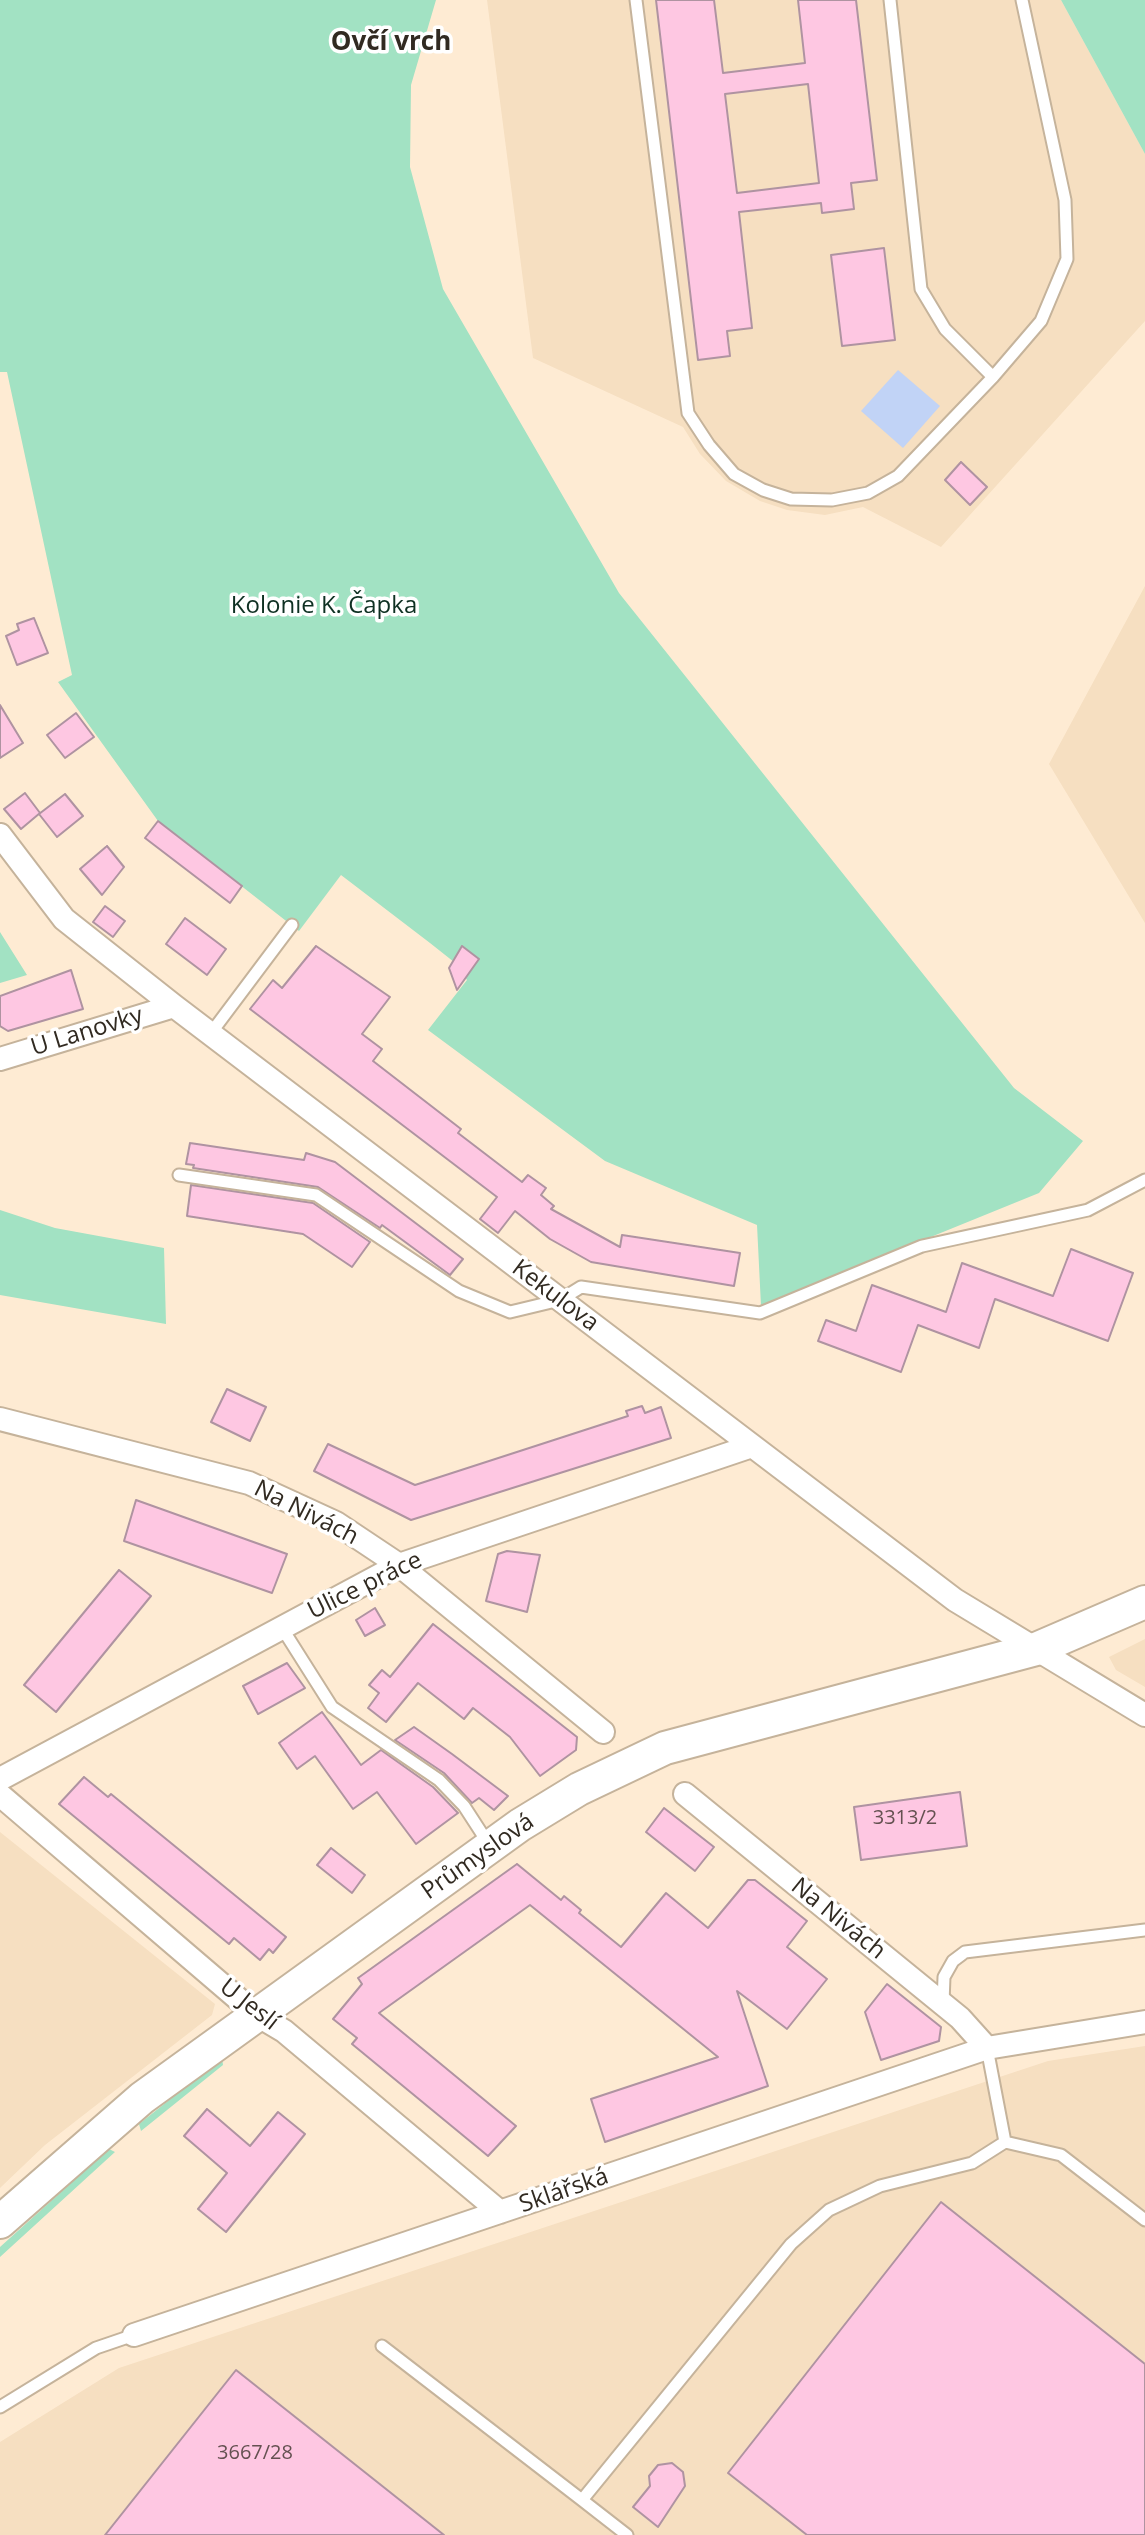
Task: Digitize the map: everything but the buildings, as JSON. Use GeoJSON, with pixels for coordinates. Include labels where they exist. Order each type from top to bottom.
{"type":"FeatureCollection","features":[{"type":"Feature","properties":{"kind":"street","name":"Kekulova"},"geometry":{"type":"LineString","coordinates":[[0,835],[64,919],[174,1006],[955,1600],[1145,1715]]}},
{"type":"Feature","properties":{"kind":"street","name":"U Lanovky"},"geometry":{"type":"LineString","coordinates":[[0,1059],[174,1006]]}},
{"type":"Feature","properties":{"kind":"street","name":"Na Nivách"},"geometry":{"type":"LineString","coordinates":[[0,1419],[249,1483],[336,1523],[399,1565],[603,1732]]}},
{"type":"Feature","properties":{"kind":"street","name":"Ulice práce"},"geometry":{"type":"LineString","coordinates":[[0,1779],[399,1565],[752,1446]]}},
{"type":"Feature","properties":{"kind":"street","name":"Průmyslová"},"geometry":{"type":"LineString","coordinates":[[0,2222],[142,2098],[490,1847],[579,1789],[665,1748],[1036,1649],[1145,1602]]}},
{"type":"Feature","properties":{"kind":"street","name":"Na Nivách"},"geometry":{"type":"LineString","coordinates":[[685,1794],[943,2004],[987,2048]]}},
{"type":"Feature","properties":{"kind":"street","name":"U Jeslí"},"geometry":{"type":"LineString","coordinates":[[0,1795],[257,2015],[284,2031],[500,2212]]}},
{"type":"Feature","properties":{"kind":"street","name":"Sklářská"},"geometry":{"type":"LineString","coordinates":[[134,2335],[987,2048],[1145,2022]]}},
{"type":"Feature","properties":{"kind":"lane"},"geometry":{"type":"LineString","coordinates":[[636,0],[688,413],[709,445],[734,474],[763,490],[791,499],[832,500],[868,493],[898,476],[993,377],[1041,321],[1067,259],[1065,200],[1022,0]]}},
{"type":"Feature","properties":{"kind":"lane"},"geometry":{"type":"LineString","coordinates":[[890,0],[921,289],[945,329],[993,377]]}},
{"type":"Feature","properties":{"kind":"lane"},"geometry":{"type":"LineString","coordinates":[[211,1033],[292,925]]}},
{"type":"Feature","properties":{"kind":"lane"},"geometry":{"type":"LineString","coordinates":[[179,1175],[316,1195],[459,1291],[510,1312],[560,1300],[581,1287],[760,1313],[922,1246],[1088,1210],[1145,1180]]}},
{"type":"Feature","properties":{"kind":"lane"},"geometry":{"type":"LineString","coordinates":[[282,1628],[332,1707],[439,1780],[464,1806],[490,1847]]}},
{"type":"Feature","properties":{"kind":"lane"},"geometry":{"type":"LineString","coordinates":[[943,2004],[944,1977],[953,1961],[965,1952],[1145,1930]]}},
{"type":"Feature","properties":{"kind":"lane"},"geometry":{"type":"LineString","coordinates":[[987,2048],[1005,2142]]}},
{"type":"Feature","properties":{"kind":"lane"},"geometry":{"type":"LineString","coordinates":[[582,2500],[791,2244],[829,2210],[880,2186],[972,2163],[1005,2142],[1061,2155],[1145,2220]]}},
{"type":"Feature","properties":{"kind":"lane","name":"Sklářská"},"geometry":{"type":"LineString","coordinates":[[0,2407],[96,2348],[134,2335]]}},
{"type":"Feature","properties":{"kind":"lane"},"geometry":{"type":"LineString","coordinates":[[382,2346],[627,2535]]}},
{"type":"Feature","properties":{"kind":"shaded area"},"geometry":{"type":"Polygon","coordinates":[[[487,0],[1061,0],[1145,154],[1145,321],[941,547],[863,507],[825,515],[787,510],[760,501],[726,481],[700,454],[683,427],[533,358],[487,0]]]}},
{"type":"Feature","properties":{"kind":"shaded area"},"geometry":{"type":"Polygon","coordinates":[[[1145,586],[1145,923],[1049,764],[1145,586]]]}},
{"type":"Feature","properties":{"kind":"shaded area"},"geometry":{"type":"Polygon","coordinates":[[[1145,1639],[1145,1687],[1116,1670],[1109,1657],[1145,1639]]]}},
{"type":"Feature","properties":{"kind":"shaded area"},"geometry":{"type":"Polygon","coordinates":[[[0,1832],[215,2004],[212,2015],[45,2145],[0,2188],[0,1832]]]}},
{"type":"Feature","properties":{"kind":"shaded area"},"geometry":{"type":"Polygon","coordinates":[[[1145,2046],[1145,2535],[0,2535],[0,2442],[119,2368],[1048,2061],[1145,2046]]]}},
{"type":"Feature","properties":{"kind":"green space","name":"Kolonie K. Čapka"},"geometry":{"type":"Polygon","coordinates":[[[0,0],[436,0],[411,85],[410,167],[443,289],[619,593],[1014,1088],[1083,1141],[1039,1193],[761,1306],[757,1225],[605,1161],[428,1030],[467,980],[454,962],[341,875],[299,931],[158,821],[58,682],[72,675],[7,372],[0,372],[0,0]]]}},
{"type":"Feature","properties":{"kind":"green space"},"geometry":{"type":"Polygon","coordinates":[[[1061,0],[1145,0],[1145,154],[1061,0]]]}},
{"type":"Feature","properties":{"kind":"green space"},"geometry":{"type":"Polygon","coordinates":[[[0,932],[27,975],[0,983],[0,932]]]}},
{"type":"Feature","properties":{"kind":"green space"},"geometry":{"type":"Polygon","coordinates":[[[0,1210],[55,1228],[164,1248],[166,1324],[0,1295],[0,1210]]]}},
{"type":"Feature","properties":{"kind":"green space"},"geometry":{"type":"Polygon","coordinates":[[[222,2058],[223,2065],[141,2131],[139,2124],[222,2058]]]}},
{"type":"Feature","properties":{"kind":"green space"},"geometry":{"type":"Polygon","coordinates":[[[109,2149],[115,2152],[0,2257],[0,2247],[109,2149]]]}},
{"type":"Feature","properties":{"kind":"water"},"geometry":{"type":"Polygon","coordinates":[[[898,370],[940,406],[903,448],[861,411],[898,370]]]}},
{"type":"Feature","properties":{"kind":"district","name":"Ovčí vrch"},"geometry":{"type":"Point","coordinates":[391,43]}}]}
